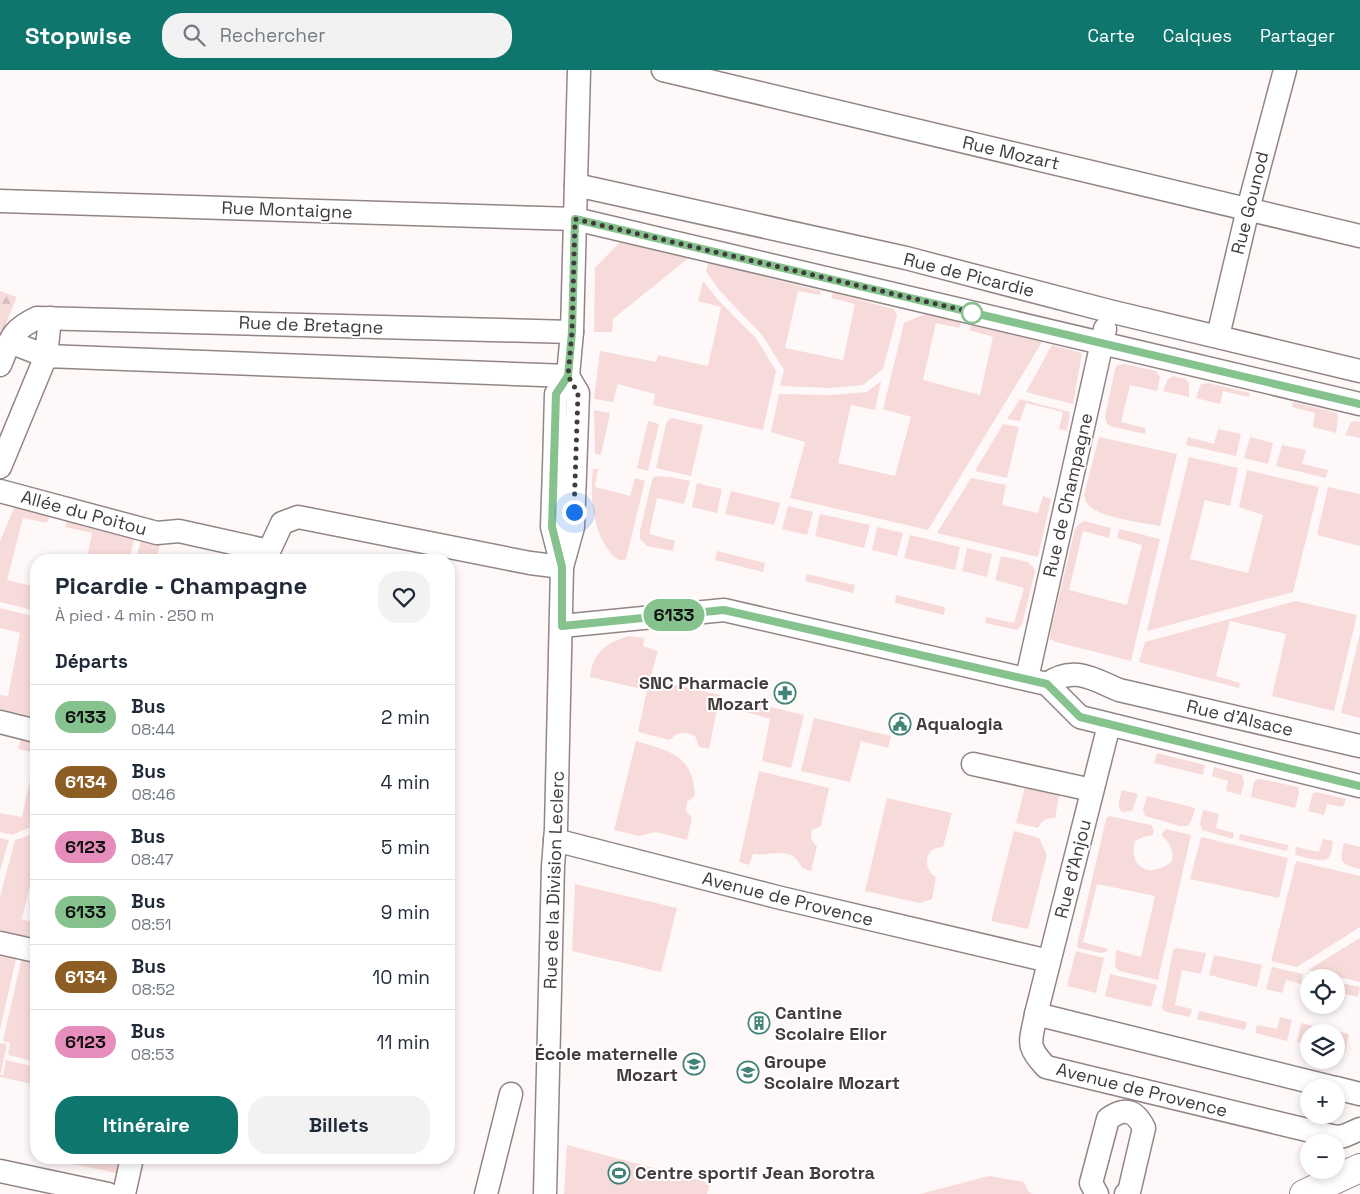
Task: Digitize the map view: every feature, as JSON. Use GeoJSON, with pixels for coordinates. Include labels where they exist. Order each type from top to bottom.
{"type":"FeatureCollection","features":[{"type":"Feature","properties":{"kind":"highway"},"geometry":{"type":"LineString","coordinates":[[1304,1194],[1360,1168]]}},
{"type":"Feature","properties":{"kind":"street","name":"Rue de la Division Leclerc"},"geometry":{"type":"LineString","coordinates":[[545,1194],[562,626],[562,567],[573,527],[578,393],[568,376],[572,332],[579,70]]}},
{"type":"Feature","properties":{"kind":"street","name":"Rue Mozart"},"geometry":{"type":"LineString","coordinates":[[663,70],[1360,236]]}},
{"type":"Feature","properties":{"kind":"street","name":"Rue Gounod"},"geometry":{"type":"LineString","coordinates":[[1218,336],[1248,209],[1285,70]]}},
{"type":"Feature","properties":{"kind":"street","name":"Rue de Picardie"},"geometry":{"type":"LineString","coordinates":[[576,185],[906,258],[1109,311],[1360,371]]}},
{"type":"Feature","properties":{"kind":"street","name":"Rue Montaigne"},"geometry":{"type":"LineString","coordinates":[[0,201],[575,219],[1360,404]]}},
{"type":"Feature","properties":{"kind":"street","name":"Rue de Champagne"},"geometry":{"type":"LineString","coordinates":[[1037,681],[1109,311]]}},
{"type":"Feature","properties":{"kind":"street","name":"Rue de Bretagne"},"geometry":{"type":"LineString","coordinates":[[0,365],[12,336],[22,326],[37,318],[572,332]]}},
{"type":"Feature","properties":{"kind":"street"},"geometry":{"type":"LineString","coordinates":[[0,467],[46,356],[50,318]]}},
{"type":"Feature","properties":{"kind":"street"},"geometry":{"type":"LineString","coordinates":[[10,342],[46,356],[568,376]]}},
{"type":"Feature","properties":{"kind":"street","name":"Allée du Poitou"},"geometry":{"type":"LineString","coordinates":[[0,491],[157,533],[179,531],[264,554]]}},
{"type":"Feature","properties":{"kind":"street","name":"Allée du Poitou"},"geometry":{"type":"LineString","coordinates":[[268,554],[282,523],[298,517],[530,563],[562,567]]}},
{"type":"Feature","properties":{"kind":"street"},"geometry":{"type":"LineString","coordinates":[[562,626],[724,610],[1037,681],[1066,702],[1080,717],[1360,786]]}},
{"type":"Feature","properties":{"kind":"street","name":"Rue d'Alsace"},"geometry":{"type":"LineString","coordinates":[[1037,681],[1069,674],[1088,677],[1119,690],[1360,746]]}},
{"type":"Feature","properties":{"kind":"street","name":"Rue d'Alsace"},"geometry":{"type":"LineString","coordinates":[[1066,702],[1082,690],[1119,690]]}},
{"type":"Feature","properties":{"kind":"street"},"geometry":{"type":"LineString","coordinates":[[0,722],[30,730]]}},
{"type":"Feature","properties":{"kind":"street","name":"Rue d'Anjou"},"geometry":{"type":"LineString","coordinates":[[1036,1014],[1109,725]]}},
{"type":"Feature","properties":{"kind":"street"},"geometry":{"type":"LineString","coordinates":[[973,764],[1092,790]]}},
{"type":"Feature","properties":{"kind":"street","name":"Avenue de Provence"},"geometry":{"type":"LineString","coordinates":[[555,840],[781,898],[1050,962]]}},
{"type":"Feature","properties":{"kind":"street"},"geometry":{"type":"LineString","coordinates":[[0,943],[30,950]]}},
{"type":"Feature","properties":{"kind":"street"},"geometry":{"type":"LineString","coordinates":[[1036,1014],[1300,1079]]}},
{"type":"Feature","properties":{"kind":"street","name":"Avenue de Provence"},"geometry":{"type":"LineString","coordinates":[[1036,1014],[1030,1044],[1034,1054],[1046,1067],[1336,1137],[1344,1136],[1360,1129]]}},
{"type":"Feature","properties":{"kind":"street"},"geometry":{"type":"LineString","coordinates":[[1128,1111],[1133,1088]]}},
{"type":"Feature","properties":{"kind":"street"},"geometry":{"type":"LineString","coordinates":[[1345,1090],[1360,1094]]}},
{"type":"Feature","properties":{"kind":"street"},"geometry":{"type":"LineString","coordinates":[[486,1194],[512,1094]]}},
{"type":"Feature","properties":{"kind":"street"},"geometry":{"type":"LineString","coordinates":[[1097,1194],[1091,1183],[1108,1119],[1120,1112],[1128,1111],[1135,1114],[1144,1128],[1129,1192],[1126,1194]]}},
{"type":"Feature","properties":{"kind":"street"},"geometry":{"type":"LineString","coordinates":[[124,1194],[131,1164]]}},
{"type":"Feature","properties":{"kind":"street"},"geometry":{"type":"LineString","coordinates":[[0,1171],[108,1194]]}},
{"type":"Feature","properties":{"kind":"green space"},"geometry":{"type":"Polygon","coordinates":[[[620,242],[691,256],[613,319],[612,332],[594,332],[595,268],[620,242]]]}},
{"type":"Feature","properties":{"kind":"green space"},"geometry":{"type":"Polygon","coordinates":[[[708,263],[821,291],[820,295],[798,291],[785,348],[843,360],[855,304],[831,298],[833,293],[894,309],[897,316],[883,369],[863,385],[831,388],[780,386],[784,370],[762,335],[719,290],[706,271],[708,263]]]}},
{"type":"Feature","properties":{"kind":"green space"},"geometry":{"type":"Polygon","coordinates":[[[703,281],[719,301],[756,338],[776,371],[763,430],[653,405],[655,394],[618,384],[613,402],[594,399],[600,351],[656,362],[658,355],[708,366],[721,307],[698,301],[703,281]]]}},
{"type":"Feature","properties":{"kind":"green space"},"geometry":{"type":"Polygon","coordinates":[[[0,291],[17,297],[0,337],[0,291]]]}},
{"type":"Feature","properties":{"kind":"green space"},"geometry":{"type":"Polygon","coordinates":[[[932,314],[961,323],[959,328],[936,323],[923,380],[980,395],[993,337],[969,330],[971,325],[1042,342],[928,530],[790,498],[805,442],[771,432],[779,394],[831,395],[867,392],[881,381],[875,410],[851,405],[838,463],[895,476],[911,417],[883,409],[904,323],[922,315],[932,314]]]}},
{"type":"Feature","properties":{"kind":"green space"},"geometry":{"type":"Polygon","coordinates":[[[1052,345],[1082,353],[1073,404],[1026,392],[1052,345]]]}},
{"type":"Feature","properties":{"kind":"green space"},"geometry":{"type":"Polygon","coordinates":[[[1125,364],[1156,371],[1160,377],[1157,391],[1130,385],[1121,422],[1146,428],[1145,434],[1113,427],[1107,424],[1105,417],[1115,369],[1117,365],[1125,364]]]}},
{"type":"Feature","properties":{"kind":"green space"},"geometry":{"type":"Polygon","coordinates":[[[1173,376],[1186,379],[1189,383],[1189,397],[1163,391],[1168,379],[1173,376]]]}},
{"type":"Feature","properties":{"kind":"green space"},"geometry":{"type":"Polygon","coordinates":[[[1208,383],[1250,393],[1249,397],[1223,391],[1220,404],[1196,398],[1201,384],[1208,383]]]}},
{"type":"Feature","properties":{"kind":"green space"},"geometry":{"type":"Polygon","coordinates":[[[1020,399],[1070,412],[1067,431],[1059,429],[1063,412],[1026,403],[1020,421],[1007,419],[1020,399]]]}},
{"type":"Feature","properties":{"kind":"green space"},"geometry":{"type":"Polygon","coordinates":[[[1293,402],[1337,413],[1336,433],[1313,427],[1315,413],[1292,407],[1293,402]]]}},
{"type":"Feature","properties":{"kind":"green space"},"geometry":{"type":"Polygon","coordinates":[[[594,410],[610,413],[601,455],[595,454],[594,410]]]}},
{"type":"Feature","properties":{"kind":"green space"},"geometry":{"type":"Polygon","coordinates":[[[672,418],[703,425],[691,476],[656,468],[666,424],[672,418]]]}},
{"type":"Feature","properties":{"kind":"green space"},"geometry":{"type":"Polygon","coordinates":[[[648,421],[659,424],[648,471],[637,468],[648,421]]]}},
{"type":"Feature","properties":{"kind":"green space"},"geometry":{"type":"Polygon","coordinates":[[[1351,422],[1360,422],[1360,438],[1345,435],[1351,422]]]}},
{"type":"Feature","properties":{"kind":"green space"},"geometry":{"type":"Polygon","coordinates":[[[1003,424],[1019,427],[1007,478],[975,471],[1003,424]]]}},
{"type":"Feature","properties":{"kind":"green space"},"geometry":{"type":"Polygon","coordinates":[[[1218,429],[1241,434],[1236,456],[1186,445],[1188,437],[1214,444],[1218,429]]]}},
{"type":"Feature","properties":{"kind":"green space"},"geometry":{"type":"Polygon","coordinates":[[[1099,437],[1177,454],[1160,526],[1109,516],[1092,508],[1086,502],[1084,495],[1099,437]]]}},
{"type":"Feature","properties":{"kind":"green space"},"geometry":{"type":"Polygon","coordinates":[[[1250,437],[1273,443],[1268,464],[1244,458],[1250,437]]]}},
{"type":"Feature","properties":{"kind":"green space"},"geometry":{"type":"Polygon","coordinates":[[[1282,445],[1306,450],[1302,464],[1328,470],[1326,478],[1276,466],[1282,445]]]}},
{"type":"Feature","properties":{"kind":"green space"},"geometry":{"type":"Polygon","coordinates":[[[1189,457],[1238,468],[1230,506],[1205,500],[1190,559],[1248,573],[1263,515],[1239,507],[1247,470],[1319,487],[1293,592],[1147,631],[1189,457]]]}},
{"type":"Feature","properties":{"kind":"green space"},"geometry":{"type":"Polygon","coordinates":[[[593,469],[598,469],[595,487],[630,496],[635,478],[645,481],[626,559],[624,560],[617,559],[610,552],[599,534],[592,501],[593,469]]]}},
{"type":"Feature","properties":{"kind":"green space"},"geometry":{"type":"Polygon","coordinates":[[[655,476],[690,481],[684,504],[657,498],[649,534],[675,541],[673,551],[647,546],[640,539],[640,531],[652,480],[655,476]]]}},
{"type":"Feature","properties":{"kind":"green space"},"geometry":{"type":"Polygon","coordinates":[[[971,478],[1006,485],[1002,505],[1038,513],[1043,496],[1051,499],[1038,557],[937,533],[971,478]]]}},
{"type":"Feature","properties":{"kind":"green space"},"geometry":{"type":"Polygon","coordinates":[[[697,483],[722,489],[717,513],[692,507],[697,483]]]}},
{"type":"Feature","properties":{"kind":"green space"},"geometry":{"type":"Polygon","coordinates":[[[1328,487],[1360,494],[1360,546],[1317,535],[1328,487]]]}},
{"type":"Feature","properties":{"kind":"green space"},"geometry":{"type":"Polygon","coordinates":[[[731,491],[780,503],[774,525],[725,514],[731,491]]]}},
{"type":"Feature","properties":{"kind":"green space"},"geometry":{"type":"Polygon","coordinates":[[[17,501],[52,509],[47,523],[23,518],[7,580],[30,586],[30,610],[0,602],[0,541],[17,501]]]}},
{"type":"Feature","properties":{"kind":"green space"},"geometry":{"type":"Polygon","coordinates":[[[788,506],[813,512],[807,535],[782,529],[788,506]]]}},
{"type":"Feature","properties":{"kind":"green space"},"geometry":{"type":"Polygon","coordinates":[[[69,514],[136,531],[130,554],[88,554],[92,533],[65,527],[69,514]]]}},
{"type":"Feature","properties":{"kind":"green space"},"geometry":{"type":"Polygon","coordinates":[[[820,514],[870,525],[864,548],[815,536],[820,514]]]}},
{"type":"Feature","properties":{"kind":"green space"},"geometry":{"type":"Polygon","coordinates":[[[1084,521],[1111,528],[1109,538],[1083,531],[1069,590],[1127,605],[1142,545],[1117,538],[1119,529],[1160,539],[1131,661],[1050,639],[1075,529],[1084,521]]]}},
{"type":"Feature","properties":{"kind":"green space"},"geometry":{"type":"Polygon","coordinates":[[[877,527],[903,533],[897,556],[872,550],[877,527]]]}},
{"type":"Feature","properties":{"kind":"green space"},"geometry":{"type":"Polygon","coordinates":[[[143,532],[162,537],[158,554],[138,554],[143,532]]]}},
{"type":"Feature","properties":{"kind":"green space"},"geometry":{"type":"Polygon","coordinates":[[[910,535],[960,547],[955,570],[904,558],[910,535]]]}},
{"type":"Feature","properties":{"kind":"green space"},"geometry":{"type":"Polygon","coordinates":[[[967,548],[992,554],[987,577],[962,571],[967,548]]]}},
{"type":"Feature","properties":{"kind":"green space"},"geometry":{"type":"Polygon","coordinates":[[[717,551],[765,563],[763,572],[715,560],[717,551]]]}},
{"type":"Feature","properties":{"kind":"green space"},"geometry":{"type":"Polygon","coordinates":[[[1001,556],[1028,562],[1035,572],[1022,625],[1017,630],[985,623],[986,617],[1014,623],[1024,588],[995,580],[1001,556]]]}},
{"type":"Feature","properties":{"kind":"green space"},"geometry":{"type":"Polygon","coordinates":[[[807,574],[855,585],[853,593],[805,581],[807,574]]]}},
{"type":"Feature","properties":{"kind":"green space"},"geometry":{"type":"Polygon","coordinates":[[[896,595],[945,607],[944,615],[895,603],[896,595]]]}},
{"type":"Feature","properties":{"kind":"green space"},"geometry":{"type":"Polygon","coordinates":[[[1296,601],[1357,615],[1334,711],[1272,696],[1286,634],[1230,621],[1216,676],[1240,683],[1239,688],[1139,662],[1145,642],[1296,601]]]}},
{"type":"Feature","properties":{"kind":"green space"},"geometry":{"type":"Polygon","coordinates":[[[0,608],[30,616],[30,718],[0,711],[0,695],[8,696],[20,633],[0,628],[0,608]]]}},
{"type":"Feature","properties":{"kind":"green space"},"geometry":{"type":"Polygon","coordinates":[[[1360,633],[1360,718],[1341,713],[1360,633]]]}},
{"type":"Feature","properties":{"kind":"green space"},"geometry":{"type":"Polygon","coordinates":[[[629,636],[644,638],[643,646],[658,651],[650,679],[720,695],[709,749],[699,747],[695,736],[688,734],[679,734],[670,740],[638,732],[647,690],[590,677],[594,661],[602,650],[607,645],[629,636]]]}},
{"type":"Feature","properties":{"kind":"green space"},"geometry":{"type":"Polygon","coordinates":[[[745,701],[804,715],[791,768],[762,761],[770,719],[742,711],[745,701]]]}},
{"type":"Feature","properties":{"kind":"green space"},"geometry":{"type":"Polygon","coordinates":[[[814,718],[891,736],[888,748],[861,741],[850,782],[801,771],[814,718]]]}},
{"type":"Feature","properties":{"kind":"green space"},"geometry":{"type":"Polygon","coordinates":[[[23,732],[30,734],[30,752],[18,749],[23,732]]]}},
{"type":"Feature","properties":{"kind":"green space"},"geometry":{"type":"Polygon","coordinates":[[[636,741],[659,748],[678,757],[690,772],[695,796],[687,802],[686,811],[692,818],[687,840],[656,832],[639,836],[614,830],[636,741]]]}},
{"type":"Feature","properties":{"kind":"green space"},"geometry":{"type":"Polygon","coordinates":[[[1157,753],[1205,765],[1203,775],[1154,763],[1157,753]]]}},
{"type":"Feature","properties":{"kind":"green space"},"geometry":{"type":"Polygon","coordinates":[[[1214,767],[1242,775],[1244,782],[1241,795],[1226,791],[1228,781],[1212,776],[1214,767]]]}},
{"type":"Feature","properties":{"kind":"green space"},"geometry":{"type":"Polygon","coordinates":[[[759,771],[829,788],[821,826],[812,830],[811,839],[817,847],[811,871],[802,868],[793,856],[781,853],[753,854],[749,865],[739,862],[759,771]]]}},
{"type":"Feature","properties":{"kind":"green space"},"geometry":{"type":"Polygon","coordinates":[[[1260,779],[1298,787],[1299,793],[1295,808],[1251,797],[1254,782],[1260,779]]]}},
{"type":"Feature","properties":{"kind":"green space"},"geometry":{"type":"Polygon","coordinates":[[[30,780],[30,828],[12,835],[0,832],[0,813],[22,817],[30,780]]]}},
{"type":"Feature","properties":{"kind":"green space"},"geometry":{"type":"Polygon","coordinates":[[[1026,782],[1060,790],[1055,818],[1045,820],[1038,828],[1016,823],[1026,782]]]}},
{"type":"Feature","properties":{"kind":"green space"},"geometry":{"type":"Polygon","coordinates":[[[1122,790],[1138,794],[1132,811],[1122,812],[1119,807],[1122,790]]]}},
{"type":"Feature","properties":{"kind":"green space"},"geometry":{"type":"Polygon","coordinates":[[[1316,792],[1346,799],[1343,807],[1327,804],[1324,815],[1308,811],[1313,793],[1316,792]]]}},
{"type":"Feature","properties":{"kind":"green space"},"geometry":{"type":"Polygon","coordinates":[[[1147,796],[1195,808],[1188,826],[1180,826],[1145,816],[1143,810],[1147,796]]]}},
{"type":"Feature","properties":{"kind":"green space"},"geometry":{"type":"Polygon","coordinates":[[[887,798],[952,813],[943,847],[934,849],[927,859],[928,868],[936,877],[932,899],[920,903],[865,891],[887,798]]]}},
{"type":"Feature","properties":{"kind":"green space"},"geometry":{"type":"Polygon","coordinates":[[[1203,810],[1219,814],[1216,828],[1234,833],[1233,839],[1202,830],[1200,824],[1203,810]]]}},
{"type":"Feature","properties":{"kind":"green space"},"geometry":{"type":"Polygon","coordinates":[[[1109,816],[1151,825],[1154,830],[1153,835],[1135,841],[1134,851],[1138,864],[1150,870],[1157,869],[1172,861],[1171,846],[1161,835],[1166,829],[1191,835],[1158,980],[1119,971],[1115,967],[1116,950],[1141,957],[1155,896],[1097,884],[1083,942],[1108,949],[1107,952],[1101,953],[1078,948],[1077,945],[1106,819],[1109,816]]]}},
{"type":"Feature","properties":{"kind":"green space"},"geometry":{"type":"Polygon","coordinates":[[[1014,831],[1039,838],[1047,855],[1028,929],[991,921],[1014,831]]]}},
{"type":"Feature","properties":{"kind":"green space"},"geometry":{"type":"Polygon","coordinates":[[[1240,834],[1288,845],[1287,851],[1239,840],[1240,834]]]}},
{"type":"Feature","properties":{"kind":"green space"},"geometry":{"type":"Polygon","coordinates":[[[30,835],[30,885],[22,919],[30,921],[30,938],[0,930],[0,897],[15,840],[30,835]]]}},
{"type":"Feature","properties":{"kind":"green space"},"geometry":{"type":"Polygon","coordinates":[[[1201,837],[1288,858],[1279,898],[1190,879],[1201,837]]]}},
{"type":"Feature","properties":{"kind":"green space"},"geometry":{"type":"Polygon","coordinates":[[[0,838],[9,840],[0,871],[0,838]]]}},
{"type":"Feature","properties":{"kind":"green space"},"geometry":{"type":"Polygon","coordinates":[[[1323,839],[1333,841],[1330,855],[1325,860],[1295,855],[1296,847],[1319,852],[1323,839]]]}},
{"type":"Feature","properties":{"kind":"green space"},"geometry":{"type":"Polygon","coordinates":[[[1344,843],[1360,847],[1360,869],[1348,866],[1343,862],[1344,843]]]}},
{"type":"Feature","properties":{"kind":"green space"},"geometry":{"type":"Polygon","coordinates":[[[1296,861],[1360,876],[1360,927],[1297,967],[1271,961],[1296,861]]]}},
{"type":"Feature","properties":{"kind":"green space"},"geometry":{"type":"Polygon","coordinates":[[[575,884],[677,908],[661,972],[572,951],[575,884]]]}},
{"type":"Feature","properties":{"kind":"green space"},"geometry":{"type":"Polygon","coordinates":[[[1360,938],[1360,982],[1345,979],[1345,969],[1310,969],[1360,938]]]}},
{"type":"Feature","properties":{"kind":"green space"},"geometry":{"type":"Polygon","coordinates":[[[1177,948],[1206,953],[1201,974],[1182,970],[1175,1005],[1192,1009],[1190,1017],[1166,1012],[1162,1007],[1173,950],[1177,948]]]}},
{"type":"Feature","properties":{"kind":"green space"},"geometry":{"type":"Polygon","coordinates":[[[18,950],[0,1029],[0,952],[18,950]]]}},
{"type":"Feature","properties":{"kind":"green space"},"geometry":{"type":"Polygon","coordinates":[[[1076,951],[1104,958],[1096,993],[1067,986],[1076,951]]]}},
{"type":"Feature","properties":{"kind":"green space"},"geometry":{"type":"Polygon","coordinates":[[[23,952],[30,954],[30,1060],[8,1055],[10,1043],[3,1041],[23,952]]]}},
{"type":"Feature","properties":{"kind":"green space"},"geometry":{"type":"Polygon","coordinates":[[[1214,955],[1262,965],[1257,987],[1209,975],[1214,955]]]}},
{"type":"Feature","properties":{"kind":"green space"},"geometry":{"type":"Polygon","coordinates":[[[1272,967],[1300,973],[1300,984],[1286,980],[1282,993],[1266,989],[1272,967]]]}},
{"type":"Feature","properties":{"kind":"green space"},"geometry":{"type":"Polygon","coordinates":[[[1110,974],[1157,985],[1151,1007],[1105,996],[1110,974]]]}},
{"type":"Feature","properties":{"kind":"green space"},"geometry":{"type":"Polygon","coordinates":[[[1345,984],[1360,987],[1358,997],[1345,994],[1345,984]]]}},
{"type":"Feature","properties":{"kind":"green space"},"geometry":{"type":"Polygon","coordinates":[[[1199,1011],[1247,1022],[1245,1030],[1197,1019],[1199,1011]]]}},
{"type":"Feature","properties":{"kind":"green space"},"geometry":{"type":"Polygon","coordinates":[[[1280,1017],[1292,1020],[1287,1041],[1255,1033],[1257,1025],[1277,1029],[1280,1017]]]}},
{"type":"Feature","properties":{"kind":"green space"},"geometry":{"type":"Polygon","coordinates":[[[1300,1028],[1300,1042],[1297,1042],[1300,1028]]]}},
{"type":"Feature","properties":{"kind":"green space"},"geometry":{"type":"Polygon","coordinates":[[[1345,1033],[1349,1034],[1345,1053],[1345,1033]]]}},
{"type":"Feature","properties":{"kind":"green space"},"geometry":{"type":"Polygon","coordinates":[[[0,1043],[7,1044],[1,1073],[0,1073],[0,1043]]]}},
{"type":"Feature","properties":{"kind":"green space"},"geometry":{"type":"Polygon","coordinates":[[[6,1060],[30,1066],[30,1084],[0,1077],[0,1075],[3,1075],[6,1060]]]}},
{"type":"Feature","properties":{"kind":"green space","name":"Centre sportif Jean Borotra"},"geometry":{"type":"Polygon","coordinates":[[[567,1145],[710,1183],[707,1194],[564,1194],[567,1145]]]}},
{"type":"Feature","properties":{"kind":"green space"},"geometry":{"type":"Polygon","coordinates":[[[73,1164],[128,1164],[125,1175],[73,1164]]]}},
{"type":"Feature","properties":{"kind":"green space"},"geometry":{"type":"Polygon","coordinates":[[[989,1176],[1024,1182],[1028,1191],[1032,1194],[920,1194],[989,1176]]]}},
{"type":"Feature","properties":{"kind":"bus line","name":"6133"},"geometry":{"type":"LineString","coordinates":[[1360,404],[575,219],[572,332],[568,376],[556,394],[552,527],[562,567],[562,626],[724,610],[997,671],[1047,684],[1080,717],[1360,786]]}},
{"type":"Feature","properties":{"kind":"place","name":"SNC Pharmacie Mozart"},"geometry":{"type":"Point","coordinates":[785,693]}},
{"type":"Feature","properties":{"kind":"place","name":"Aqualogia"},"geometry":{"type":"Point","coordinates":[900,724]}},
{"type":"Feature","properties":{"kind":"place","name":"Cantine Scolaire Elior"},"geometry":{"type":"Point","coordinates":[759,1023]}},
{"type":"Feature","properties":{"kind":"place","name":"École maternelle Mozart"},"geometry":{"type":"Point","coordinates":[694,1064]}},
{"type":"Feature","properties":{"kind":"place","name":"Groupe Scolaire Mozart"},"geometry":{"type":"Point","coordinates":[748,1072]}},
{"type":"Feature","properties":{"kind":"place","name":"Centre sportif Jean Borotra"},"geometry":{"type":"Point","coordinates":[619,1173]}},
{"type":"Feature","properties":{"kind":"route"},"geometry":{"type":"LineString","coordinates":[[574,512],[578,393],[568,376],[572,332],[575,219],[979,314],[972,313]]}}]}
